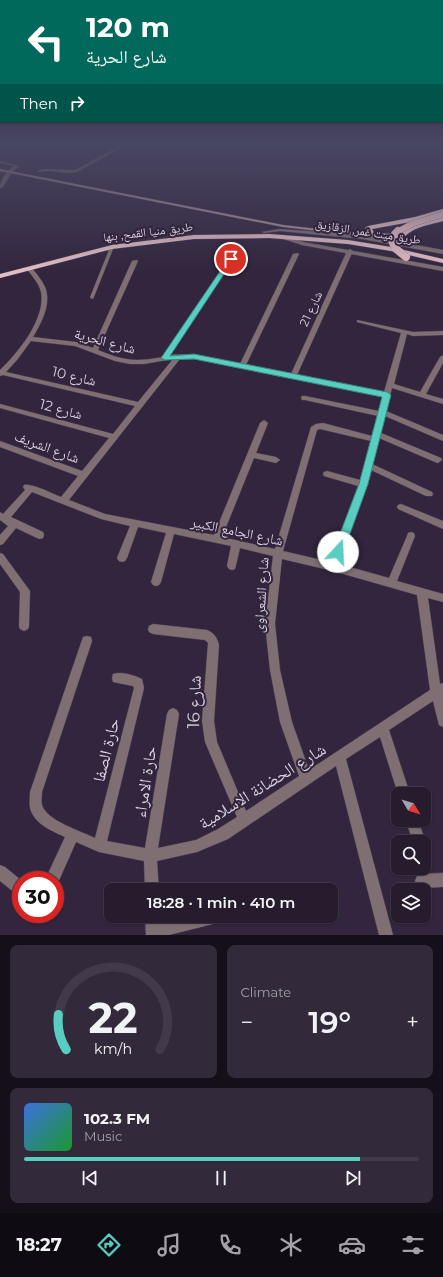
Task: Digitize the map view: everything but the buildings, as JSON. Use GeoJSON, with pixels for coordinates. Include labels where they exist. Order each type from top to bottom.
{"type":"FeatureCollection","features":[{"type":"Feature","properties":{"kind":"highway"},"geometry":{"type":"LineString","coordinates":[[372,235],[368,228],[409,221],[443,211]]}},
{"type":"Feature","properties":{"kind":"highway"},"geometry":{"type":"LineString","coordinates":[[443,214],[398,230],[392,239],[395,248],[406,256],[443,268]]}},
{"type":"Feature","properties":{"kind":"highway"},"geometry":{"type":"LineString","coordinates":[[405,244],[400,240],[400,235],[411,229],[443,219]]}},
{"type":"Feature","properties":{"kind":"highway","name":"طريق منيا القمح, بنها"},"geometry":{"type":"LineString","coordinates":[[0,276],[29,268],[49,258],[105,242],[161,234],[218,231],[290,233]]}},
{"type":"Feature","properties":{"kind":"highway","name":"طريق ميت غمر, الزقازيق"},"geometry":{"type":"LineString","coordinates":[[290,233],[377,243],[443,256]]}},
{"type":"Feature","properties":{"kind":"highway","name":"طريق منيا القمح, بنها"},"geometry":{"type":"LineString","coordinates":[[49,258],[112,246],[194,237],[301,238]]}},
{"type":"Feature","properties":{"kind":"highway","name":"طريق ميت غمر, الزقازيق"},"geometry":{"type":"LineString","coordinates":[[301,238],[375,246],[443,261]]}},
{"type":"Feature","properties":{"kind":"highway"},"geometry":{"type":"LineString","coordinates":[[0,269],[33,259]]}},
{"type":"Feature","properties":{"kind":"main road"},"geometry":{"type":"LineString","coordinates":[[93,188],[283,226],[344,233],[400,235]]}},
{"type":"Feature","properties":{"kind":"main road"},"geometry":{"type":"LineString","coordinates":[[116,188],[286,223],[337,229],[368,228]]}},
{"type":"Feature","properties":{"kind":"street"},"geometry":{"type":"LineString","coordinates":[[264,232],[280,230],[362,237],[443,252]]}},
{"type":"Feature","properties":{"kind":"street"},"geometry":{"type":"LineString","coordinates":[[282,237],[443,268]]}},
{"type":"Feature","properties":{"kind":"street","name":"شارع 21"},"geometry":{"type":"LineString","coordinates":[[293,376],[350,251]]}},
{"type":"Feature","properties":{"kind":"street"},"geometry":{"type":"LineString","coordinates":[[242,366],[296,254]]}},
{"type":"Feature","properties":{"kind":"street"},"geometry":{"type":"LineString","coordinates":[[165,358],[231,259]]}},
{"type":"Feature","properties":{"kind":"street"},"geometry":{"type":"LineString","coordinates":[[95,351],[135,261]]}},
{"type":"Feature","properties":{"kind":"street"},"geometry":{"type":"LineString","coordinates":[[1,374],[15,360],[30,339],[39,320],[44,294],[41,282],[29,268]]}},
{"type":"Feature","properties":{"kind":"street"},"geometry":{"type":"LineString","coordinates":[[359,321],[404,332],[419,334],[443,333]]}},
{"type":"Feature","properties":{"kind":"street"},"geometry":{"type":"LineString","coordinates":[[333,567],[363,484],[404,332]]}},
{"type":"Feature","properties":{"kind":"street","name":"شارع الحرية"},"geometry":{"type":"LineString","coordinates":[[30,339],[76,344],[117,360],[130,362],[144,362],[179,356],[194,357],[387,395]]}},
{"type":"Feature","properties":{"kind":"street"},"geometry":{"type":"LineString","coordinates":[[63,501],[179,356]]}},
{"type":"Feature","properties":{"kind":"street"},"geometry":{"type":"LineString","coordinates":[[422,395],[441,365],[443,357]]}},
{"type":"Feature","properties":{"kind":"street","name":"شارع 10"},"geometry":{"type":"LineString","coordinates":[[1,374],[141,405]]}},
{"type":"Feature","properties":{"kind":"street"},"geometry":{"type":"LineString","coordinates":[[390,385],[443,402]]}},
{"type":"Feature","properties":{"kind":"street"},"geometry":{"type":"LineString","coordinates":[[305,398],[382,413],[443,438]]}},
{"type":"Feature","properties":{"kind":"street","name":"شارع 12"},"geometry":{"type":"LineString","coordinates":[[0,406],[115,437]]}},
{"type":"Feature","properties":{"kind":"street"},"geometry":{"type":"LineString","coordinates":[[217,539],[264,423]]}},
{"type":"Feature","properties":{"kind":"street","name":"شارع الشعراوى"},"geometry":{"type":"LineString","coordinates":[[306,779],[286,722],[275,670],[270,624],[278,554],[314,429],[316,427],[323,426],[376,437]]}},
{"type":"Feature","properties":{"kind":"street"},"geometry":{"type":"LineString","coordinates":[[376,437],[438,460]]}},
{"type":"Feature","properties":{"kind":"street","name":"شارع الشريف"},"geometry":{"type":"LineString","coordinates":[[0,444],[84,475]]}},
{"type":"Feature","properties":{"kind":"street"},"geometry":{"type":"LineString","coordinates":[[251,455],[276,460]]}},
{"type":"Feature","properties":{"kind":"street"},"geometry":{"type":"LineString","coordinates":[[368,465],[430,494]]}},
{"type":"Feature","properties":{"kind":"street"},"geometry":{"type":"LineString","coordinates":[[327,474],[363,484]]}},
{"type":"Feature","properties":{"kind":"street","name":"شارع الجامع الكبير"},"geometry":{"type":"LineString","coordinates":[[5,518],[29,487],[104,517],[217,539],[333,567],[443,598]]}},
{"type":"Feature","properties":{"kind":"street"},"geometry":{"type":"LineString","coordinates":[[401,507],[443,523]]}},
{"type":"Feature","properties":{"kind":"street"},"geometry":{"type":"LineString","coordinates":[[5,518],[40,535]]}},
{"type":"Feature","properties":{"kind":"street"},"geometry":{"type":"LineString","coordinates":[[0,541],[12,528],[12,523],[5,518]]}},
{"type":"Feature","properties":{"kind":"street"},"geometry":{"type":"LineString","coordinates":[[122,558],[135,524]]}},
{"type":"Feature","properties":{"kind":"street"},"geometry":{"type":"LineString","coordinates":[[156,582],[170,531]]}},
{"type":"Feature","properties":{"kind":"street"},"geometry":{"type":"LineString","coordinates":[[391,584],[411,536]]}},
{"type":"Feature","properties":{"kind":"street"},"geometry":{"type":"LineString","coordinates":[[232,566],[236,544]]}},
{"type":"Feature","properties":{"kind":"street"},"geometry":{"type":"LineString","coordinates":[[0,557],[25,591],[24,626]]}},
{"type":"Feature","properties":{"kind":"street"},"geometry":{"type":"LineString","coordinates":[[422,593],[440,690],[443,721]]}},
{"type":"Feature","properties":{"kind":"street","name":"شارع 16"},"geometry":{"type":"LineString","coordinates":[[153,629],[207,635],[212,638],[214,645],[208,721],[209,731],[211,742],[244,820]]}},
{"type":"Feature","properties":{"kind":"street","name":"شارع الحضانة الاسلامية"},"geometry":{"type":"LineString","coordinates":[[87,641],[36,792],[36,807],[42,817],[52,825],[73,835],[99,846],[150,856],[197,846],[222,834],[340,758],[440,690]]}},
{"type":"Feature","properties":{"kind":"street","name":"حارة الصفا"},"geometry":{"type":"LineString","coordinates":[[99,846],[140,688],[138,683],[134,681],[117,678]]}},
{"type":"Feature","properties":{"kind":"street","name":"حارة الامراء"},"geometry":{"type":"LineString","coordinates":[[152,883],[150,856],[173,714]]}},
{"type":"Feature","properties":{"kind":"street"},"geometry":{"type":"LineString","coordinates":[[383,728],[402,787]]}},
{"type":"Feature","properties":{"kind":"street"},"geometry":{"type":"LineString","coordinates":[[340,758],[386,935]]}},
{"type":"Feature","properties":{"kind":"street"},"geometry":{"type":"LineString","coordinates":[[56,871],[73,835]]}},
{"type":"Feature","properties":{"kind":"street"},"geometry":{"type":"LineString","coordinates":[[0,872],[12,882]]}},
{"type":"Feature","properties":{"kind":"street"},"geometry":{"type":"LineString","coordinates":[[422,881],[443,880]]}},
{"type":"Feature","properties":{"kind":"street"},"geometry":{"type":"LineString","coordinates":[[152,923],[153,933],[191,923]]}},
{"type":"Feature","properties":{"kind":"lane"},"geometry":{"type":"LineString","coordinates":[[92,296],[112,246]]}},
{"type":"Feature","properties":{"kind":"route"},"geometry":{"type":"LineString","coordinates":[[231,259],[165,358],[179,356],[194,357],[387,395],[363,484],[338,552]]}}]}
